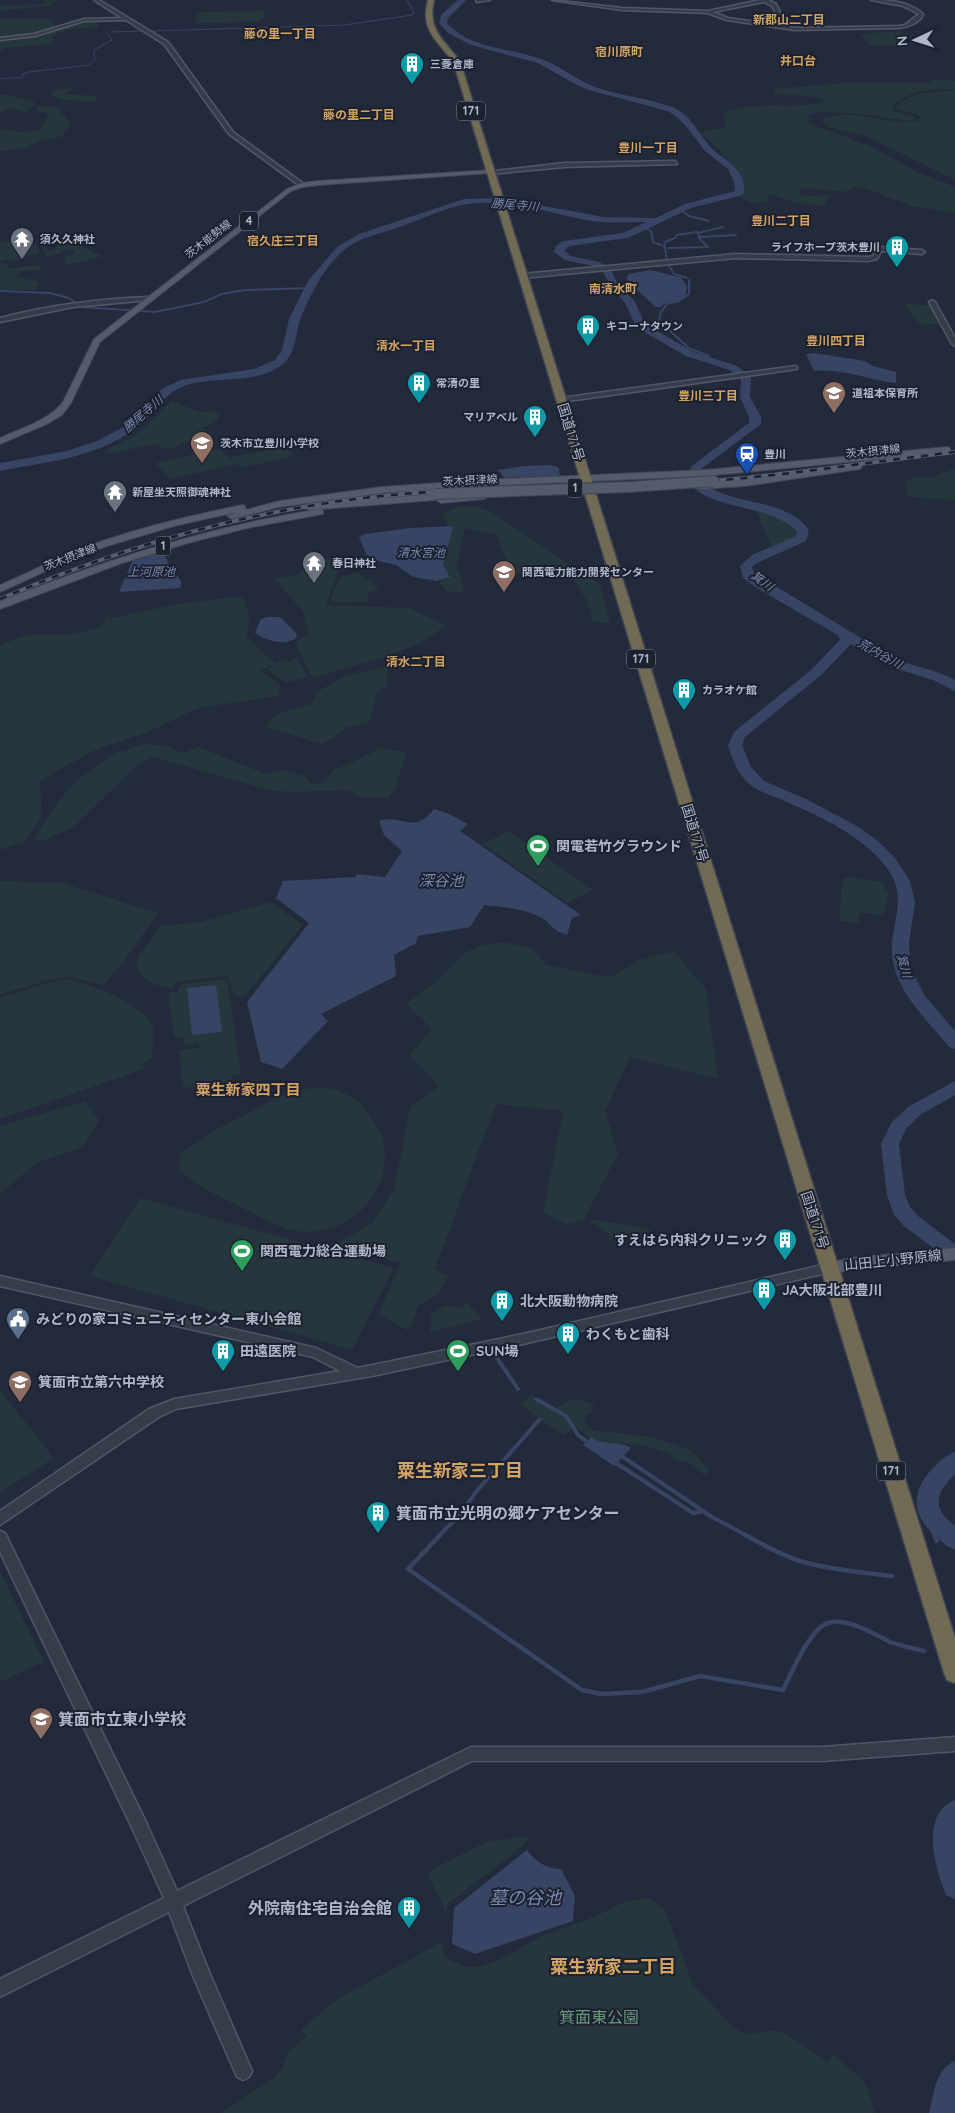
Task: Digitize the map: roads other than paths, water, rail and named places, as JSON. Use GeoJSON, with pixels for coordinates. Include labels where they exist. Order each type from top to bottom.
{"type":"FeatureCollection","features":[{"type":"Feature","properties":{"kind":"highway","name":"国道171号"},"geometry":{"type":"LineString","coordinates":[[431,0],[427,20],[431,31],[456,61],[955,1673]]}},
{"type":"Feature","properties":{"kind":"main road","name":"茨木能勢線"},"geometry":{"type":"LineString","coordinates":[[0,441],[44,422],[59,413],[67,402],[97,341],[289,190],[302,185],[490,172]]}},
{"type":"Feature","properties":{"kind":"main road","name":"茨木摂津線"},"geometry":{"type":"LineString","coordinates":[[710,479],[745,483],[952,451]]}},
{"type":"Feature","properties":{"kind":"main road","name":"茨木摂津線"},"geometry":{"type":"LineString","coordinates":[[0,594],[46,573],[107,550],[169,532],[232,516],[335,498],[434,491],[635,486],[952,451]]}},
{"type":"Feature","properties":{"kind":"main road","name":"1"},"geometry":{"type":"LineString","coordinates":[[0,606],[73,577],[175,542],[270,520],[356,506],[487,495],[684,474],[710,479]]}},
{"type":"Feature","properties":{"kind":"main road","name":"1"},"geometry":{"type":"LineString","coordinates":[[0,589],[43,568],[88,550],[154,529],[236,509],[362,490],[444,483],[688,486],[710,479]]}},
{"type":"Feature","properties":{"kind":"main road"},"geometry":{"type":"LineString","coordinates":[[232,516],[261,508],[333,496],[483,483]]}},
{"type":"Feature","properties":{"kind":"main road","name":"茨木摂津線"},"geometry":{"type":"LineString","coordinates":[[0,601],[103,558],[191,532],[309,507],[434,491]]}},
{"type":"Feature","properties":{"kind":"main road","name":"1"},"geometry":{"type":"LineString","coordinates":[[309,507],[487,495]]}},
{"type":"Feature","properties":{"kind":"main road","name":"1"},"geometry":{"type":"LineString","coordinates":[[43,568],[144,536],[188,524],[217,520]]}},
{"type":"Feature","properties":{"kind":"main road","name":"1"},"geometry":{"type":"LineString","coordinates":[[73,577],[70,575],[191,532]]}},
{"type":"Feature","properties":{"kind":"main road","name":"山田上小野原線"},"geometry":{"type":"LineString","coordinates":[[831,1268],[850,1264],[948,1254]]}},
{"type":"Feature","properties":{"kind":"street"},"geometry":{"type":"LineString","coordinates":[[96,0],[166,43],[221,120],[238,139],[302,185]]}},
{"type":"Feature","properties":{"kind":"street"},"geometry":{"type":"LineString","coordinates":[[477,2],[488,0]]}},
{"type":"Feature","properties":{"kind":"street"},"geometry":{"type":"LineString","coordinates":[[554,0],[622,9],[708,12],[765,0],[774,5],[783,23],[779,27]]}},
{"type":"Feature","properties":{"kind":"street"},"geometry":{"type":"LineString","coordinates":[[708,12],[726,20],[794,29],[899,27],[906,26],[920,18],[921,14],[918,11],[905,6],[873,0]]}},
{"type":"Feature","properties":{"kind":"street"},"geometry":{"type":"LineString","coordinates":[[0,39],[35,35],[84,20],[128,19]]}},
{"type":"Feature","properties":{"kind":"street"},"geometry":{"type":"LineString","coordinates":[[490,172],[562,165],[675,163]]}},
{"type":"Feature","properties":{"kind":"street"},"geometry":{"type":"LineString","coordinates":[[522,276],[736,256],[868,260],[875,258],[879,249],[922,252]]}},
{"type":"Feature","properties":{"kind":"street"},"geometry":{"type":"LineString","coordinates":[[0,320],[33,311],[78,303],[148,299]]}},
{"type":"Feature","properties":{"kind":"street"},"geometry":{"type":"LineString","coordinates":[[932,302],[955,344]]}},
{"type":"Feature","properties":{"kind":"street"},"geometry":{"type":"LineString","coordinates":[[561,400],[795,368]]}},
{"type":"Feature","properties":{"kind":"street"},"geometry":{"type":"LineString","coordinates":[[0,1519],[154,1413],[174,1404],[357,1374],[523,1340],[831,1268]]}},
{"type":"Feature","properties":{"kind":"street"},"geometry":{"type":"LineString","coordinates":[[0,1281],[316,1353],[357,1374]]}},
{"type":"Feature","properties":{"kind":"street"},"geometry":{"type":"LineString","coordinates":[[0,1537],[123,1790],[173,1900],[202,1976],[243,2071]]}},
{"type":"Feature","properties":{"kind":"street"},"geometry":{"type":"LineString","coordinates":[[0,1988],[173,1900],[471,1754],[822,1754],[955,1744]]}},
{"type":"Feature","properties":{"kind":"water"},"geometry":{"type":"Polygon","coordinates":[[[650,270],[683,278],[681,278],[687,286],[683,299],[656,307],[628,282],[627,277],[629,274],[650,270]]]}},
{"type":"Feature","properties":{"kind":"water"},"geometry":{"type":"Polygon","coordinates":[[[814,353],[865,361],[873,366],[896,372],[896,383],[835,371],[814,371],[806,354],[814,353]]]}},
{"type":"Feature","properties":{"kind":"water"},"geometry":{"type":"Polygon","coordinates":[[[549,465],[558,467],[560,474],[557,476],[504,478],[498,470],[524,466],[549,465]]]}},
{"type":"Feature","properties":{"kind":"water","name":"清水宮池"},"geometry":{"type":"Polygon","coordinates":[[[453,526],[443,565],[450,577],[436,581],[413,577],[396,565],[374,560],[366,554],[359,537],[365,534],[410,528],[453,526]]]}},
{"type":"Feature","properties":{"kind":"water","name":"上河原池"},"geometry":{"type":"Polygon","coordinates":[[[159,554],[166,557],[169,565],[181,581],[181,588],[119,592],[133,559],[141,555],[159,554]]]}},
{"type":"Feature","properties":{"kind":"water"},"geometry":{"type":"Polygon","coordinates":[[[280,617],[297,634],[296,638],[291,641],[281,642],[264,638],[255,633],[261,619],[280,617]]]}},
{"type":"Feature","properties":{"kind":"water","name":"深谷池"},"geometry":{"type":"Polygon","coordinates":[[[434,809],[468,824],[460,831],[581,915],[572,918],[567,935],[555,929],[542,918],[528,912],[513,908],[484,905],[470,927],[418,936],[416,943],[394,955],[396,976],[321,1014],[328,1021],[282,1069],[261,1062],[247,1002],[309,923],[276,898],[283,881],[356,877],[357,874],[385,877],[402,851],[384,835],[379,821],[387,819],[413,823],[427,817],[434,809]]]}},
{"type":"Feature","properties":{"kind":"water"},"geometry":{"type":"Polygon","coordinates":[[[216,985],[222,1032],[192,1035],[187,988],[216,985]]]}},
{"type":"Feature","properties":{"kind":"water"},"geometry":{"type":"Polygon","coordinates":[[[591,1437],[595,1440],[621,1444],[631,1448],[614,1466],[583,1445],[591,1437]]]}},
{"type":"Feature","properties":{"kind":"water","name":"墓の谷池"},"geometry":{"type":"Polygon","coordinates":[[[527,1850],[541,1864],[561,1869],[575,1896],[573,1921],[475,1954],[452,1944],[454,1908],[527,1850]]]}},
{"type":"Feature","properties":{"kind":"waterway"},"geometry":{"type":"LineString","coordinates":[[153,31],[344,25],[412,15],[414,13],[407,0]]}},
{"type":"Feature","properties":{"kind":"waterway","name":"箕川"},"geometry":{"type":"LineString","coordinates":[[462,0],[444,17],[443,23],[450,31],[461,38],[488,48],[541,61],[576,82],[592,88],[670,109],[685,119],[708,149],[731,167],[735,173],[740,193],[688,206],[625,236],[566,243],[559,248],[559,252],[568,258],[596,264],[607,270],[613,283],[630,302],[641,326],[690,354],[733,368],[746,377],[745,397],[755,417],[755,424],[697,467],[693,472],[692,480],[701,488],[714,495],[779,513],[793,520],[803,530],[802,538],[751,561],[746,566],[748,575],[834,627],[843,633],[847,640],[842,648],[816,673],[739,735],[735,745],[741,762],[759,784],[801,802],[850,828],[872,844],[890,861],[902,881],[907,902],[900,952],[903,969],[919,999],[955,1043]]}},
{"type":"Feature","properties":{"kind":"waterway"},"geometry":{"type":"LineString","coordinates":[[111,32],[145,31]]}},
{"type":"Feature","properties":{"kind":"waterway"},"geometry":{"type":"LineString","coordinates":[[94,56],[94,50],[112,40],[106,33]]}},
{"type":"Feature","properties":{"kind":"waterway"},"geometry":{"type":"LineString","coordinates":[[12,78],[23,77],[23,74],[29,72],[89,65],[94,61],[95,57]]}},
{"type":"Feature","properties":{"kind":"waterway"},"geometry":{"type":"LineString","coordinates":[[0,79],[10,78]]}},
{"type":"Feature","properties":{"kind":"waterway","name":"勝尾寺川"},"geometry":{"type":"LineString","coordinates":[[0,467],[51,458],[101,444],[131,427],[166,391],[184,382],[256,372],[269,368],[279,362],[285,354],[293,324],[313,281],[332,256],[354,239],[446,207],[482,200],[517,202],[604,220],[654,220]]}},
{"type":"Feature","properties":{"kind":"waterway"},"geometry":{"type":"LineString","coordinates":[[681,210],[689,216],[709,221]]}},
{"type":"Feature","properties":{"kind":"waterway"},"geometry":{"type":"LineString","coordinates":[[644,227],[651,231],[653,242],[661,245]]}},
{"type":"Feature","properties":{"kind":"waterway"},"geometry":{"type":"LineString","coordinates":[[668,248],[708,247],[699,238],[698,233],[723,227]]}},
{"type":"Feature","properties":{"kind":"waterway"},"geometry":{"type":"LineString","coordinates":[[664,247],[665,242],[675,238],[677,235],[697,232]]}},
{"type":"Feature","properties":{"kind":"waterway"},"geometry":{"type":"LineString","coordinates":[[700,237],[736,235]]}},
{"type":"Feature","properties":{"kind":"waterway"},"geometry":{"type":"LineString","coordinates":[[665,247],[667,261]]}},
{"type":"Feature","properties":{"kind":"waterway"},"geometry":{"type":"LineString","coordinates":[[668,264],[674,274],[687,278]]}},
{"type":"Feature","properties":{"kind":"waterway"},"geometry":{"type":"LineString","coordinates":[[689,280],[689,294],[679,301],[667,304],[661,312],[659,321],[689,348]]}},
{"type":"Feature","properties":{"kind":"waterway"},"geometry":{"type":"LineString","coordinates":[[0,291],[50,293],[69,298],[83,307],[155,312],[204,302],[222,294],[245,290],[309,288]]}},
{"type":"Feature","properties":{"kind":"waterway"},"geometry":{"type":"LineString","coordinates":[[691,349],[709,356]]}},
{"type":"Feature","properties":{"kind":"waterway","name":"荒内谷川"},"geometry":{"type":"LineString","coordinates":[[839,630],[887,660],[904,668],[944,679],[955,687]]}},
{"type":"Feature","properties":{"kind":"waterway","name":"箕川"},"geometry":{"type":"LineString","coordinates":[[955,1087],[914,1111],[898,1126],[890,1144],[896,1195],[901,1210],[911,1221],[955,1254]]}},
{"type":"Feature","properties":{"kind":"waterway"},"geometry":{"type":"LineString","coordinates":[[497,1358],[518,1389]]}},
{"type":"Feature","properties":{"kind":"waterway"},"geometry":{"type":"LineString","coordinates":[[536,1399],[566,1416],[578,1435],[590,1444]]}},
{"type":"Feature","properties":{"kind":"waterway"},"geometry":{"type":"LineString","coordinates":[[440,1535],[462,1512],[476,1492],[539,1420]]}},
{"type":"Feature","properties":{"kind":"waterway"},"geometry":{"type":"LineString","coordinates":[[623,1457],[712,1517],[746,1535]]}},
{"type":"Feature","properties":{"kind":"waterway"},"geometry":{"type":"LineString","coordinates":[[613,1461],[693,1513],[703,1511]]}},
{"type":"Feature","properties":{"kind":"waterway","name":"箕川"},"geometry":{"type":"LineString","coordinates":[[955,1461],[935,1480],[928,1495],[927,1503],[934,1521],[955,1540]]}},
{"type":"Feature","properties":{"kind":"waterway"},"geometry":{"type":"LineString","coordinates":[[930,1513],[930,1522],[935,1535]]}},
{"type":"Feature","properties":{"kind":"waterway"},"geometry":{"type":"LineString","coordinates":[[441,1534],[408,1569],[582,1690],[601,1694],[642,1692],[700,1676],[783,1690],[814,1633],[828,1623],[835,1622],[852,1624],[890,1642],[924,1651]]}},
{"type":"Feature","properties":{"kind":"waterway"},"geometry":{"type":"LineString","coordinates":[[743,1534],[782,1554],[807,1563],[892,1576]]}},
{"type":"Feature","properties":{"kind":"waterway"},"geometry":{"type":"LineString","coordinates":[[934,1534],[937,1541]]}},
{"type":"Feature","properties":{"kind":"waterway","name":"箕川"},"geometry":{"type":"LineString","coordinates":[[955,1812],[949,1819],[945,1837],[947,1857],[955,1886]]}},
{"type":"Feature","properties":{"kind":"waterway","name":"箕川"},"geometry":{"type":"LineString","coordinates":[[943,2113],[950,2084],[955,2075]]}},
{"type":"Feature","properties":{"kind":"railway"},"geometry":{"type":"LineString","coordinates":[[0,599],[101,560],[152,543],[255,516],[308,506],[361,498],[415,493],[486,489],[627,486],[730,479],[794,473],[955,452]]}},
{"type":"Feature","properties":{"kind":"place","name":"三菱倉庫"},"geometry":{"type":"Point","coordinates":[412,85]}},
{"type":"Feature","properties":{"kind":"place","name":"須久久神社"},"geometry":{"type":"Point","coordinates":[22,260]}},
{"type":"Feature","properties":{"kind":"place","name":"ライフホープ茨木豊川"},"geometry":{"type":"Point","coordinates":[897,268]}},
{"type":"Feature","properties":{"kind":"place","name":"キコーナタウン"},"geometry":{"type":"Point","coordinates":[588,347]}},
{"type":"Feature","properties":{"kind":"place","name":"常清の里"},"geometry":{"type":"Point","coordinates":[419,404]}},
{"type":"Feature","properties":{"kind":"place","name":"道祖本保育所"},"geometry":{"type":"Point","coordinates":[834,414]}},
{"type":"Feature","properties":{"kind":"place","name":"マリアベル"},"geometry":{"type":"Point","coordinates":[535,438]}},
{"type":"Feature","properties":{"kind":"place","name":"茨木市立豊川小学校"},"geometry":{"type":"Point","coordinates":[202,464]}},
{"type":"Feature","properties":{"kind":"place","name":"豊川"},"geometry":{"type":"Point","coordinates":[747,475]}},
{"type":"Feature","properties":{"kind":"place","name":"新屋坐天照御魂神社"},"geometry":{"type":"Point","coordinates":[115,513]}},
{"type":"Feature","properties":{"kind":"place","name":"春日神社"},"geometry":{"type":"Point","coordinates":[314,584]}},
{"type":"Feature","properties":{"kind":"place","name":"関西電力能力開発センター"},"geometry":{"type":"Point","coordinates":[504,593]}},
{"type":"Feature","properties":{"kind":"place","name":"カラオケ館"},"geometry":{"type":"Point","coordinates":[684,711]}},
{"type":"Feature","properties":{"kind":"place","name":"関電若竹グラウンド"},"geometry":{"type":"Point","coordinates":[538,867]}},
{"type":"Feature","properties":{"kind":"place","name":"すえはら内科クリニック"},"geometry":{"type":"Point","coordinates":[785,1261]}},
{"type":"Feature","properties":{"kind":"place","name":"関西電力総合運動場"},"geometry":{"type":"Point","coordinates":[242,1272]}},
{"type":"Feature","properties":{"kind":"place","name":"JA大阪北部豊川"},"geometry":{"type":"Point","coordinates":[764,1311]}},
{"type":"Feature","properties":{"kind":"place","name":"北大阪動物病院"},"geometry":{"type":"Point","coordinates":[502,1322]}},
{"type":"Feature","properties":{"kind":"place","name":"みどりの家コミュニティセンター東小会館"},"geometry":{"type":"Point","coordinates":[18,1340]}},
{"type":"Feature","properties":{"kind":"place","name":"わくもと歯科"},"geometry":{"type":"Point","coordinates":[568,1355]}},
{"type":"Feature","properties":{"kind":"place","name":"田遠医院"},"geometry":{"type":"Point","coordinates":[223,1372]}},
{"type":"Feature","properties":{"kind":"place","name":"SUN場"},"geometry":{"type":"Point","coordinates":[458,1372]}},
{"type":"Feature","properties":{"kind":"place","name":"箕面市立第六中学校"},"geometry":{"type":"Point","coordinates":[20,1403]}},
{"type":"Feature","properties":{"kind":"place","name":"箕面市立光明の郷ケアセンター"},"geometry":{"type":"Point","coordinates":[378,1534]}},
{"type":"Feature","properties":{"kind":"place","name":"箕面市立東小学校"},"geometry":{"type":"Point","coordinates":[41,1740]}},
{"type":"Feature","properties":{"kind":"place","name":"外院南住宅自治会館"},"geometry":{"type":"Point","coordinates":[409,1929]}},
{"type":"Feature","properties":{"kind":"district","name":"新郡山二丁目"},"geometry":{"type":"Point","coordinates":[789,20]}},
{"type":"Feature","properties":{"kind":"district","name":"藤の里一丁目"},"geometry":{"type":"Point","coordinates":[280,34]}},
{"type":"Feature","properties":{"kind":"district","name":"宿川原町"},"geometry":{"type":"Point","coordinates":[619,52]}},
{"type":"Feature","properties":{"kind":"district","name":"井口台"},"geometry":{"type":"Point","coordinates":[798,61]}},
{"type":"Feature","properties":{"kind":"district","name":"藤の里二丁目"},"geometry":{"type":"Point","coordinates":[359,115]}},
{"type":"Feature","properties":{"kind":"district","name":"豊川一丁目"},"geometry":{"type":"Point","coordinates":[648,148]}},
{"type":"Feature","properties":{"kind":"district","name":"豊川二丁目"},"geometry":{"type":"Point","coordinates":[781,221]}},
{"type":"Feature","properties":{"kind":"district","name":"宿久庄三丁目"},"geometry":{"type":"Point","coordinates":[283,241]}},
{"type":"Feature","properties":{"kind":"district","name":"南清水町"},"geometry":{"type":"Point","coordinates":[613,289]}},
{"type":"Feature","properties":{"kind":"district","name":"豊川四丁目"},"geometry":{"type":"Point","coordinates":[836,341]}},
{"type":"Feature","properties":{"kind":"district","name":"清水一丁目"},"geometry":{"type":"Point","coordinates":[406,346]}},
{"type":"Feature","properties":{"kind":"district","name":"豊川三丁目"},"geometry":{"type":"Point","coordinates":[708,396]}},
{"type":"Feature","properties":{"kind":"district","name":"清水二丁目"},"geometry":{"type":"Point","coordinates":[416,662]}},
{"type":"Feature","properties":{"kind":"district","name":"粟生新家四丁目"},"geometry":{"type":"Point","coordinates":[248,1090]}},
{"type":"Feature","properties":{"kind":"district","name":"粟生新家三丁目"},"geometry":{"type":"Point","coordinates":[460,1471]}},
{"type":"Feature","properties":{"kind":"district","name":"粟生新家二丁目"},"geometry":{"type":"Point","coordinates":[613,1967]}},
{"type":"Feature","properties":{"kind":"park label","name":"箕面東公園"},"geometry":{"type":"Point","coordinates":[599,2017]}}]}
